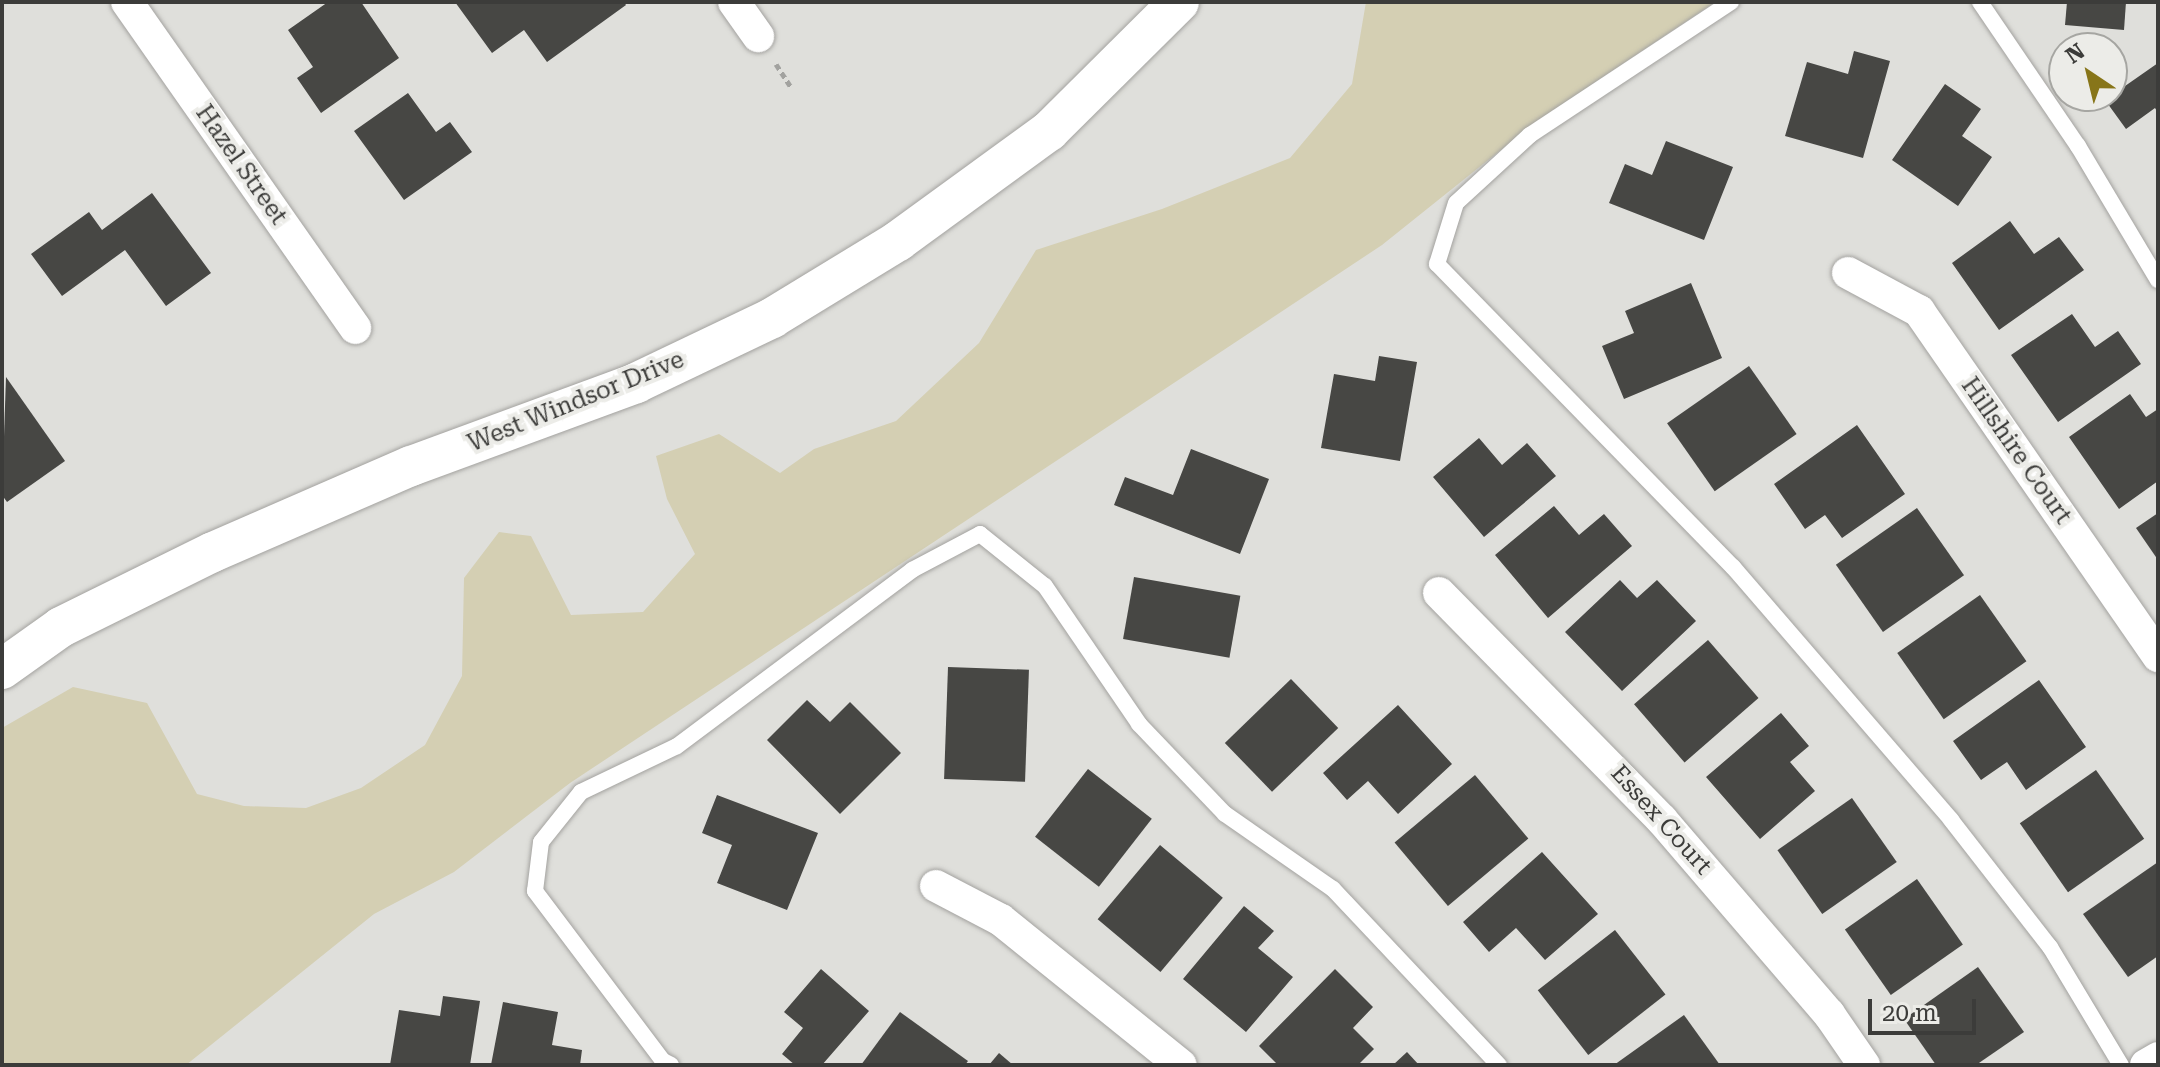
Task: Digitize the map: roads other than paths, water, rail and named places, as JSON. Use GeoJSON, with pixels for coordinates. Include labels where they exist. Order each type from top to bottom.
{"type":"FeatureCollection","features":[{"type":"Feature","properties":{"kind":"street","name":"Hazel Street"},"geometry":{"type":"LineString","coordinates":[[127,2],[355,328]]}},
{"type":"Feature","properties":{"kind":"street"},"geometry":{"type":"LineString","coordinates":[[734,2],[758,36]]}},
{"type":"Feature","properties":{"kind":"street","name":"West Windsor Drive"},"geometry":{"type":"LineString","coordinates":[[2,669],[61,627],[213,552],[411,466],[636,383],[772,318],[898,241],[1049,131],[1179,2]]}},
{"type":"Feature","properties":{"kind":"street","name":"Hillshire Court"},"geometry":{"type":"LineString","coordinates":[[1848,273],[1919,311],[2158,656]]}},
{"type":"Feature","properties":{"kind":"street","name":"Essex Court"},"geometry":{"type":"LineString","coordinates":[[1439,593],[1662,820],[1819,1002],[1864,1065]]}},
{"type":"Feature","properties":{"kind":"street"},"geometry":{"type":"LineString","coordinates":[[936,886],[1001,920],[1181,1065]]}},
{"type":"Feature","properties":{"kind":"street"},"geometry":{"type":"LineString","coordinates":[[2146,1065],[2158,1058]]}},
{"type":"Feature","properties":{"kind":"lane"},"geometry":{"type":"LineString","coordinates":[[1731,2],[1530,135],[1456,203],[1437,264],[1733,567],[1951,820],[2050,947],[2121,1065]]}},
{"type":"Feature","properties":{"kind":"lane"},"geometry":{"type":"LineString","coordinates":[[1980,2],[2078,146],[2158,280]]}},
{"type":"Feature","properties":{"kind":"lane"},"geometry":{"type":"LineString","coordinates":[[671,1065],[663,1061],[535,891],[541,842],[581,792],[677,746],[912,570],[980,534],[1045,586],[1139,724],[1225,814],[1333,889],[1499,1065]]}}]}
